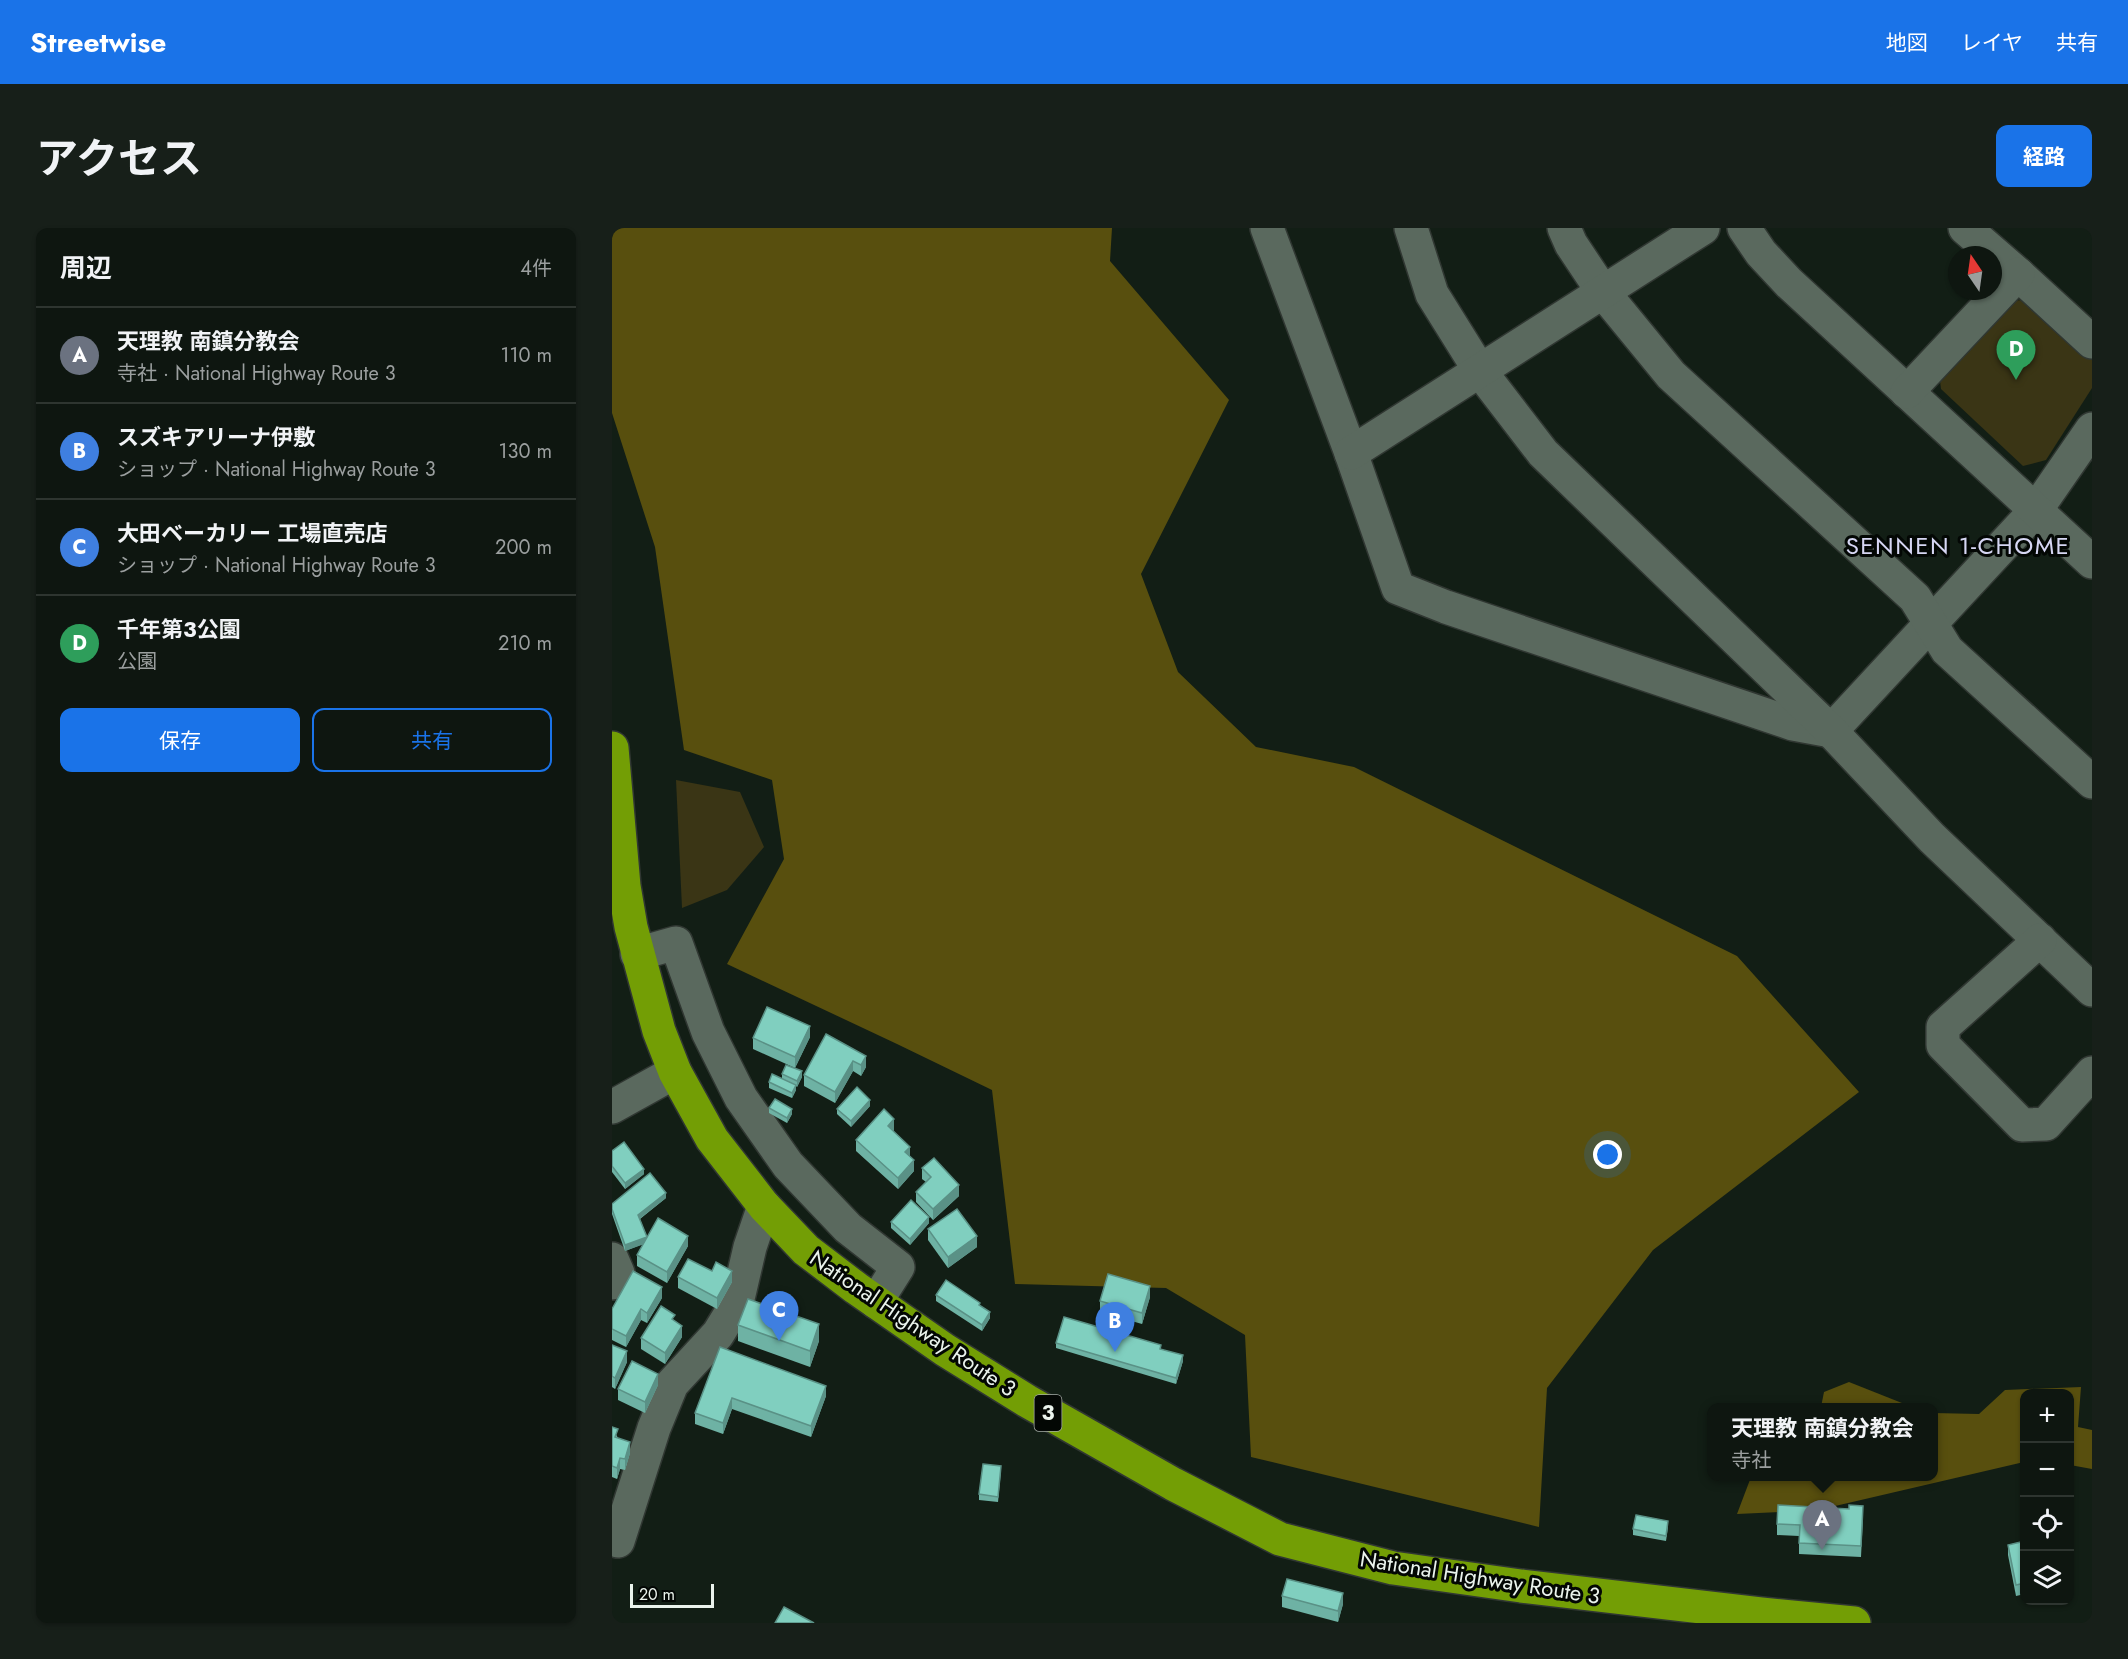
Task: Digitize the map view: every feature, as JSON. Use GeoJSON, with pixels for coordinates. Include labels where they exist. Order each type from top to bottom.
{"type":"FeatureCollection","features":[{"type":"Feature","properties":{"kind":"highway","name":"National Highway Route 3"},"geometry":{"type":"LineString","coordinates":[[612,748],[624,886],[638,954],[659,1031],[675,1072],[712,1138],[764,1206],[806,1250],[876,1302],[945,1350],[1027,1401],[1173,1484],[1280,1539],[1393,1569],[1671,1613],[1854,1623]]}},
{"type":"Feature","properties":{"kind":"street"},"geometry":{"type":"LineString","coordinates":[[1267,228],[1352,453],[1398,588],[1446,607],[1792,724],[1831,731]]}},
{"type":"Feature","properties":{"kind":"street"},"geometry":{"type":"LineString","coordinates":[[1411,228],[1432,294],[1480,371],[1543,453],[1831,731],[1932,837],[2092,990]]}},
{"type":"Feature","properties":{"kind":"street"},"geometry":{"type":"LineString","coordinates":[[1564,228],[1571,244],[1603,292],[1671,375],[1915,598],[1947,650],[2092,782]]}},
{"type":"Feature","properties":{"kind":"street"},"geometry":{"type":"LineString","coordinates":[[1352,453],[1703,228]]}},
{"type":"Feature","properties":{"kind":"street"},"geometry":{"type":"LineString","coordinates":[[1744,228],[1761,253],[1789,283],[2092,562]]}},
{"type":"Feature","properties":{"kind":"street"},"geometry":{"type":"LineString","coordinates":[[1965,228],[2092,342]]}},
{"type":"Feature","properties":{"kind":"street"},"geometry":{"type":"LineString","coordinates":[[1907,392],[2018,274]]}},
{"type":"Feature","properties":{"kind":"street"},"geometry":{"type":"LineString","coordinates":[[1831,731],[2036,510],[2092,429]]}},
{"type":"Feature","properties":{"kind":"street"},"geometry":{"type":"LineString","coordinates":[[2040,940],[1943,1027],[1943,1046],[2022,1125],[2046,1124],[2092,1073]]}},
{"type":"Feature","properties":{"kind":"street"},"geometry":{"type":"LineString","coordinates":[[638,954],[676,944],[708,1032],[741,1098],[788,1165],[848,1228],[898,1267],[876,1302]]}},
{"type":"Feature","properties":{"kind":"street"},"geometry":{"type":"LineString","coordinates":[[612,1107],[675,1072]]}},
{"type":"Feature","properties":{"kind":"street"},"geometry":{"type":"LineString","coordinates":[[618,1540],[654,1428],[672,1384],[718,1334],[737,1303],[750,1247],[764,1206]]}},
{"type":"Feature","properties":{"kind":"street"},"geometry":{"type":"LineString","coordinates":[[612,1259],[618,1273],[612,1283]]}},
{"type":"Feature","properties":{"kind":"shaded area"},"geometry":{"type":"Polygon","coordinates":[[[612,228],[1112,228],[1110,261],[1229,400],[1141,574],[1178,672],[1256,747],[1354,767],[1737,956],[1859,1092],[1653,1250],[1547,1388],[1539,1527],[1251,1457],[1245,1335],[1166,1288],[1015,1284],[992,1090],[727,964],[784,859],[772,780],[684,750],[655,547],[612,413],[612,228]]]}},
{"type":"Feature","properties":{"kind":"shaded area"},"geometry":{"type":"Polygon","coordinates":[[[2025,300],[2092,360],[2092,388],[2046,460],[2023,466],[1941,389],[1939,373],[2006,301],[2025,300]]]}},
{"type":"Feature","properties":{"kind":"shaded area"},"geometry":{"type":"Polygon","coordinates":[[[676,780],[740,792],[764,847],[727,890],[682,908],[676,780]]]}},
{"type":"Feature","properties":{"kind":"shaded area"},"geometry":{"type":"Polygon","coordinates":[[[1849,1382],[1902,1403],[1822,1403],[1824,1392],[1849,1382]]]}},
{"type":"Feature","properties":{"kind":"shaded area"},"geometry":{"type":"Polygon","coordinates":[[[2081,1387],[2078,1427],[2092,1430],[2092,1469],[2074,1466],[2074,1389],[2030,1389],[2081,1387]]]}},
{"type":"Feature","properties":{"kind":"shaded area"},"geometry":{"type":"Polygon","coordinates":[[[2020,1389],[2020,1463],[1818,1510],[1737,1514],[1749,1481],[1938,1481],[1938,1413],[1979,1414],[2005,1390],[2020,1389]]]}},
{"type":"Feature","properties":{"kind":"building"},"geometry":{"type":"Polygon","coordinates":[[[767,1007],[810,1026],[795,1057],[753,1038],[767,1007]]]}},
{"type":"Feature","properties":{"kind":"building"},"geometry":{"type":"Polygon","coordinates":[[[826,1034],[866,1056],[861,1065],[853,1061],[835,1092],[804,1075],[826,1034]]]}},
{"type":"Feature","properties":{"kind":"building"},"geometry":{"type":"Polygon","coordinates":[[[786,1065],[802,1071],[797,1081],[782,1074],[786,1065]]]}},
{"type":"Feature","properties":{"kind":"building"},"geometry":{"type":"Polygon","coordinates":[[[772,1074],[796,1085],[792,1093],[769,1082],[772,1074]]]}},
{"type":"Feature","properties":{"kind":"building"},"geometry":{"type":"Polygon","coordinates":[[[857,1087],[870,1100],[851,1121],[837,1109],[857,1087]]]}},
{"type":"Feature","properties":{"kind":"building"},"geometry":{"type":"Polygon","coordinates":[[[775,1099],[792,1109],[787,1118],[769,1108],[775,1099]]]}},
{"type":"Feature","properties":{"kind":"building"},"geometry":{"type":"Polygon","coordinates":[[[884,1109],[894,1119],[888,1126],[910,1147],[905,1152],[914,1160],[898,1178],[856,1140],[884,1109]]]}},
{"type":"Feature","properties":{"kind":"building"},"geometry":{"type":"Polygon","coordinates":[[[624,1142],[644,1169],[625,1183],[612,1166],[612,1151],[624,1142]]]}},
{"type":"Feature","properties":{"kind":"building"},"geometry":{"type":"Polygon","coordinates":[[[934,1158],[959,1185],[933,1209],[916,1192],[931,1177],[922,1168],[934,1158]]]}},
{"type":"Feature","properties":{"kind":"building"},"geometry":{"type":"Polygon","coordinates":[[[650,1173],[666,1193],[638,1215],[647,1237],[625,1245],[612,1204],[650,1173]]]}},
{"type":"Feature","properties":{"kind":"building"},"geometry":{"type":"Polygon","coordinates":[[[911,1200],[929,1217],[910,1239],[891,1222],[911,1200]]]}},
{"type":"Feature","properties":{"kind":"building"},"geometry":{"type":"Polygon","coordinates":[[[957,1209],[977,1236],[948,1257],[928,1229],[957,1209]]]}},
{"type":"Feature","properties":{"kind":"building"},"geometry":{"type":"Polygon","coordinates":[[[658,1218],[688,1236],[667,1272],[637,1255],[658,1218]]]}},
{"type":"Feature","properties":{"kind":"building"},"geometry":{"type":"Polygon","coordinates":[[[688,1259],[712,1271],[716,1262],[732,1271],[717,1298],[678,1277],[688,1259]]]}},
{"type":"Feature","properties":{"kind":"building"},"geometry":{"type":"Polygon","coordinates":[[[633,1271],[662,1287],[647,1313],[641,1309],[626,1336],[612,1329],[612,1309],[633,1271]]]}},
{"type":"Feature","properties":{"kind":"building"},"geometry":{"type":"Polygon","coordinates":[[[1108,1274],[1150,1286],[1142,1313],[1100,1301],[1108,1274]]]}},
{"type":"Feature","properties":{"kind":"building"},"geometry":{"type":"Polygon","coordinates":[[[946,1280],[990,1312],[982,1325],[936,1295],[946,1280]]]}},
{"type":"Feature","properties":{"kind":"building"},"geometry":{"type":"Polygon","coordinates":[[[748,1299],[819,1324],[810,1351],[738,1325],[748,1299]]]}},
{"type":"Feature","properties":{"kind":"building"},"geometry":{"type":"Polygon","coordinates":[[[661,1306],[675,1315],[672,1319],[682,1326],[665,1353],[641,1338],[661,1306]]]}},
{"type":"Feature","properties":{"kind":"building"},"geometry":{"type":"Polygon","coordinates":[[[1064,1317],[1161,1345],[1160,1349],[1183,1355],[1176,1378],[1056,1343],[1064,1317]]]}},
{"type":"Feature","properties":{"kind":"building"},"geometry":{"type":"Polygon","coordinates":[[[612,1345],[627,1351],[615,1378],[612,1376],[612,1345]]]}},
{"type":"Feature","properties":{"kind":"building"},"geometry":{"type":"Polygon","coordinates":[[[720,1347],[826,1386],[811,1426],[732,1398],[723,1423],[695,1413],[720,1347]]]}},
{"type":"Feature","properties":{"kind":"building"},"geometry":{"type":"Polygon","coordinates":[[[632,1361],[658,1374],[645,1402],[618,1389],[632,1361]]]}},
{"type":"Feature","properties":{"kind":"building"},"geometry":{"type":"Polygon","coordinates":[[[612,1427],[618,1429],[615,1437],[630,1442],[625,1459],[620,1458],[617,1468],[612,1466],[612,1427]]]}},
{"type":"Feature","properties":{"kind":"building"},"geometry":{"type":"Polygon","coordinates":[[[983,1464],[1001,1466],[998,1497],[979,1494],[983,1464]]]}},
{"type":"Feature","properties":{"kind":"building"},"geometry":{"type":"Polygon","coordinates":[[[1778,1505],[1849,1509],[1849,1505],[1863,1506],[1861,1546],[1799,1543],[1800,1525],[1777,1524],[1778,1505]]]}},
{"type":"Feature","properties":{"kind":"building"},"geometry":{"type":"Polygon","coordinates":[[[1636,1515],[1668,1521],[1666,1536],[1633,1529],[1636,1515]]]}},
{"type":"Feature","properties":{"kind":"building"},"geometry":{"type":"Polygon","coordinates":[[[2020,1542],[2020,1584],[2016,1585],[2008,1545],[2020,1542]]]}},
{"type":"Feature","properties":{"kind":"building"},"geometry":{"type":"Polygon","coordinates":[[[1287,1579],[1343,1593],[1338,1611],[1282,1596],[1287,1579]]]}},
{"type":"Feature","properties":{"kind":"building"},"geometry":{"type":"Polygon","coordinates":[[[784,1607],[814,1623],[775,1623],[784,1607]]]}},
{"type":"Feature","properties":{"kind":"place","name":"千年第3公園"},"geometry":{"type":"Point","coordinates":[2016,380]}},
{"type":"Feature","properties":{"kind":"place","name":"大田ベーカリー 工場直売店"},"geometry":{"type":"Point","coordinates":[779,1341]}},
{"type":"Feature","properties":{"kind":"place","name":"スズキアリーナ伊敷"},"geometry":{"type":"Point","coordinates":[1115,1352]}},
{"type":"Feature","properties":{"kind":"place","name":"天理教 南鎮分教会"},"geometry":{"type":"Point","coordinates":[1822,1550]}},
{"type":"Feature","properties":{"kind":"district","name":"SENNEN 1-CHOME"},"geometry":{"type":"Point","coordinates":[1958,546]}}]}
